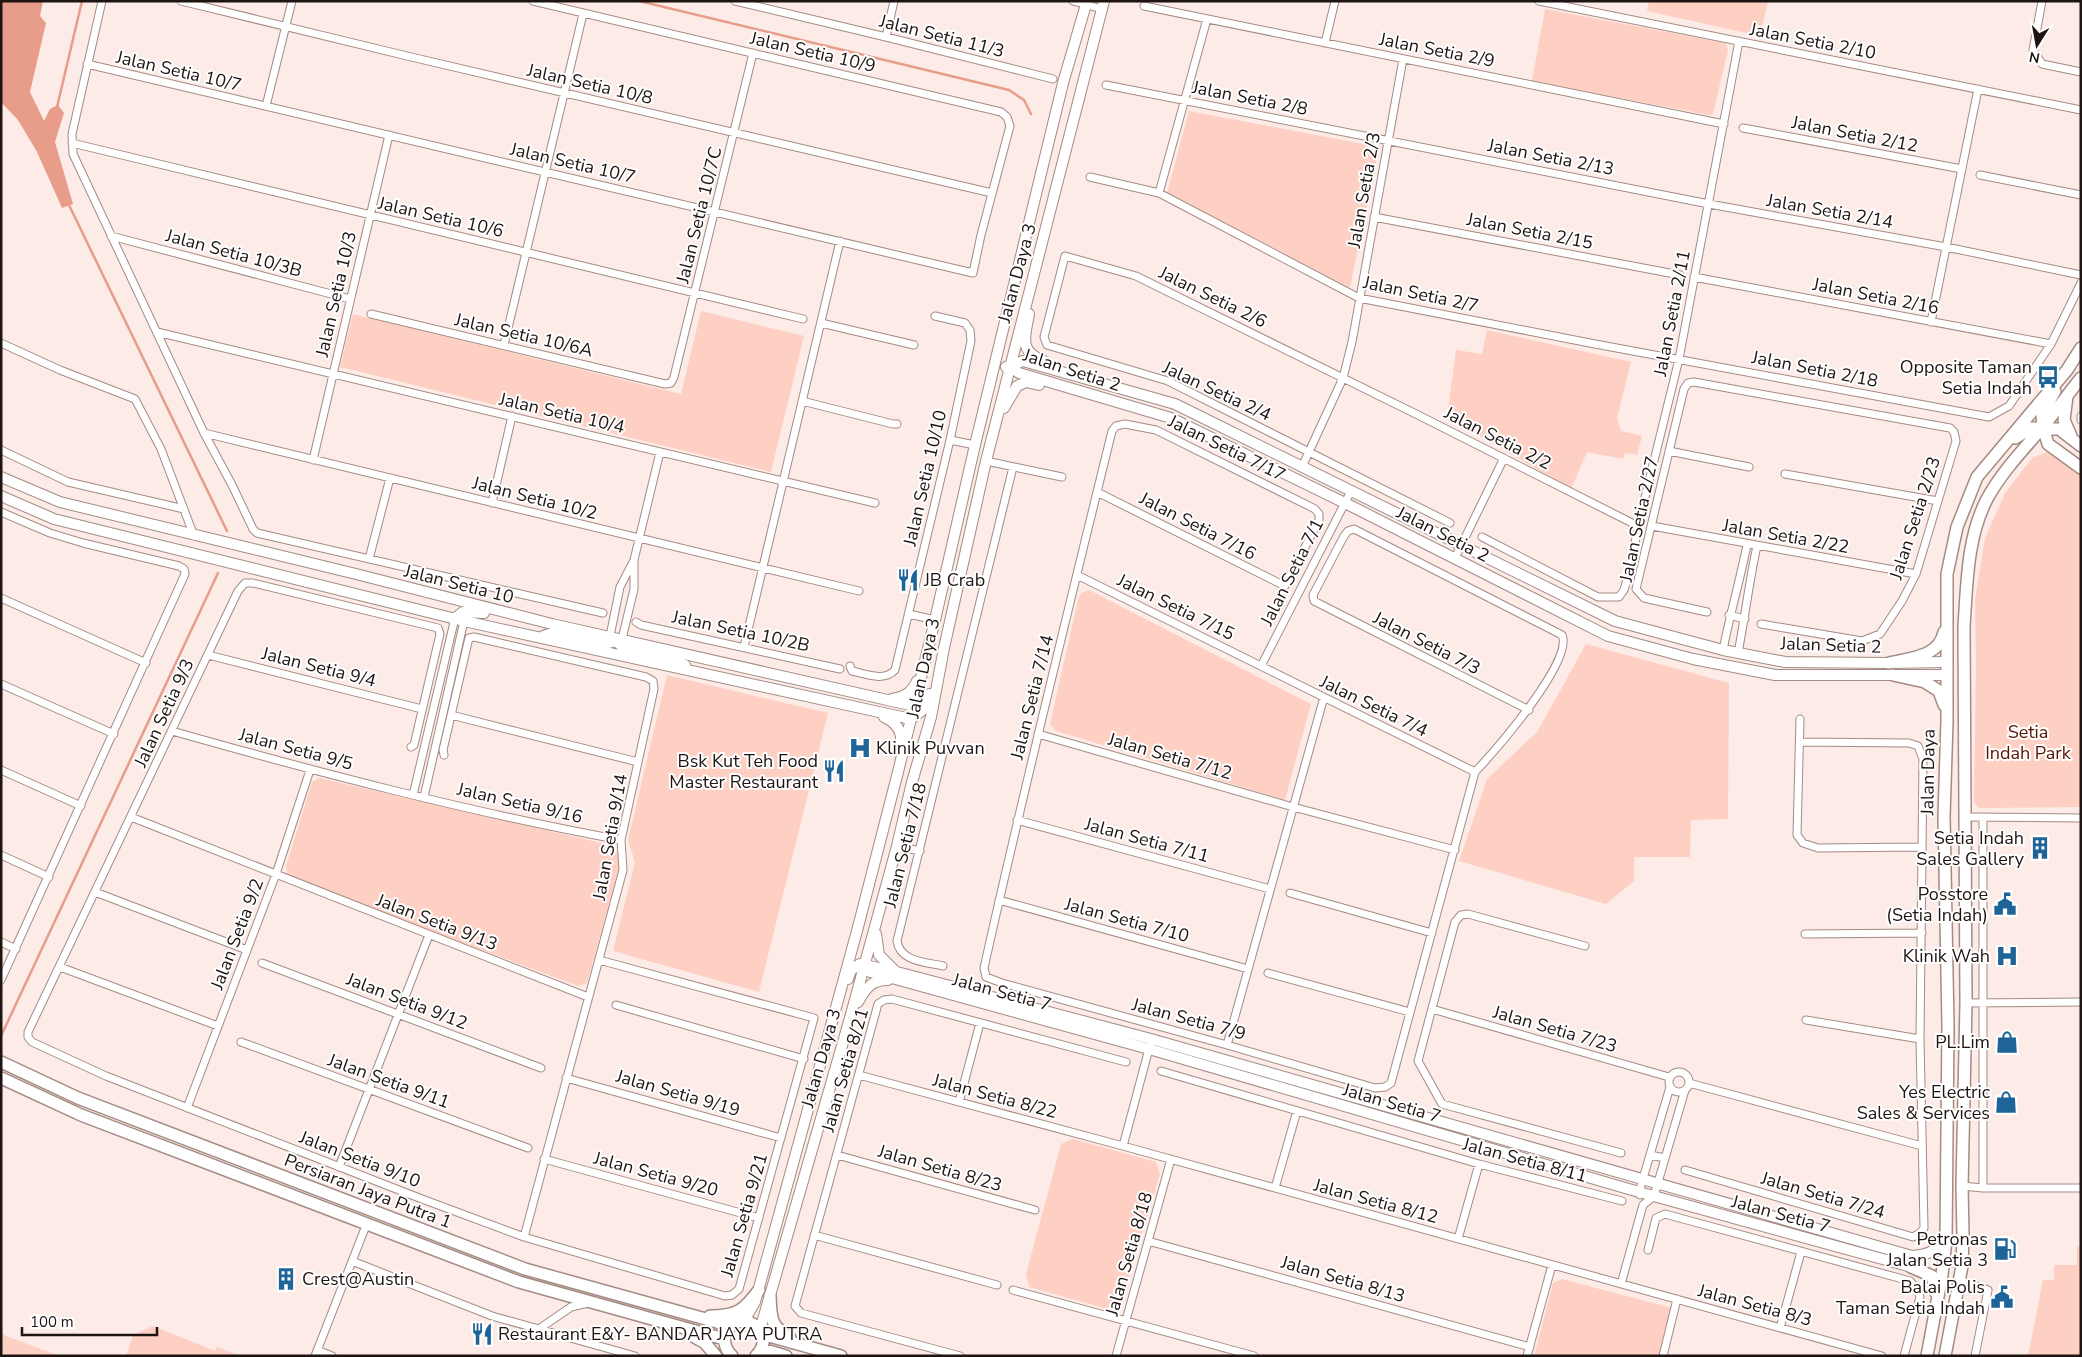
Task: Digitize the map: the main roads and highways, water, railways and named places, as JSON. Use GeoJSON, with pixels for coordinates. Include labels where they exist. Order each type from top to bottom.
{"type":"FeatureCollection","features":[{"type":"Feature","properties":{"kind":"main road"},"geometry":{"type":"LineString","coordinates":[[2081,348],[2042,415],[2048,444],[2081,468]]}},
{"type":"Feature","properties":{"kind":"main road"},"geometry":{"type":"LineString","coordinates":[[1965,703],[1961,680],[1951,673],[1947,662],[1948,574],[1957,527],[1977,477],[2067,370]]}},
{"type":"Feature","properties":{"kind":"main road","name":"Jalan Daya"},"geometry":{"type":"LineString","coordinates":[[1946,1355],[1959,1280],[1963,1236],[1962,1186],[1966,1002],[1964,626],[1967,574],[1977,526],[1987,499],[2001,476],[2043,427],[2081,378]]}},
{"type":"Feature","properties":{"kind":"main road"},"geometry":{"type":"LineString","coordinates":[[2068,395],[2064,420],[2076,443]]}},
{"type":"Feature","properties":{"kind":"main road"},"geometry":{"type":"LineString","coordinates":[[1998,452],[2021,432],[2032,428],[2059,429],[2076,443]]}},
{"type":"Feature","properties":{"kind":"main road"},"geometry":{"type":"LineString","coordinates":[[2014,462],[2031,449],[2039,446],[2048,446],[2061,454]]}},
{"type":"Feature","properties":{"kind":"main road"},"geometry":{"type":"LineString","coordinates":[[1889,663],[1935,650],[1942,643],[1946,622]]}},
{"type":"Feature","properties":{"kind":"main road","name":"Jalan Daya"},"geometry":{"type":"LineString","coordinates":[[1927,1356],[1942,1275],[1946,1240],[1948,988],[1944,817],[1947,721],[1951,673],[1959,660],[1964,626]]}},
{"type":"Feature","properties":{"kind":"main road"},"geometry":{"type":"LineString","coordinates":[[1892,675],[1925,682],[1939,691],[1947,721]]}},
{"type":"Feature","properties":{"kind":"main road"},"geometry":{"type":"LineString","coordinates":[[1948,988],[1957,998],[1966,1002],[1956,1012],[1948,1025]]}},
{"type":"Feature","properties":{"kind":"main road","name":"Persiaran Jaya Putra 1"},"geometry":{"type":"LineString","coordinates":[[1,1062],[78,1098],[525,1269],[731,1326]]}},
{"type":"Feature","properties":{"kind":"main road","name":"Persiaran Jaya Putra 1"},"geometry":{"type":"LineString","coordinates":[[1,1078],[81,1115],[519,1282],[724,1339]]}},
{"type":"Feature","properties":{"kind":"main road"},"geometry":{"type":"LineString","coordinates":[[1942,1275],[1954,1259],[1963,1236]]}},
{"type":"Feature","properties":{"kind":"main road"},"geometry":{"type":"LineString","coordinates":[[1912,1261],[1933,1278],[1937,1302]]}},
{"type":"Feature","properties":{"kind":"main road"},"geometry":{"type":"LineString","coordinates":[[693,1315],[724,1316],[734,1314],[747,1306],[759,1290]]}},
{"type":"Feature","properties":{"kind":"main road"},"geometry":{"type":"LineString","coordinates":[[770,1296],[772,1319],[775,1327],[799,1344]]}},
{"type":"Feature","properties":{"kind":"main road"},"geometry":{"type":"LineString","coordinates":[[731,1355],[725,1348],[724,1339],[726,1332],[731,1326],[744,1321],[753,1323],[761,1332],[764,1342],[759,1352],[786,1356]]}},
{"type":"Feature","properties":{"kind":"main road"},"geometry":{"type":"LineString","coordinates":[[675,1326],[705,1343],[716,1356]]}},
{"type":"Feature","properties":{"kind":"main road"},"geometry":{"type":"LineString","coordinates":[[761,1332],[841,1356]]}},
{"type":"Feature","properties":{"kind":"waterway"},"geometry":{"type":"LineString","coordinates":[[57,107],[82,1]]}},
{"type":"Feature","properties":{"kind":"waterway"},"geometry":{"type":"LineString","coordinates":[[639,1],[1009,90],[1024,100],[1031,114]]}},
{"type":"Feature","properties":{"kind":"waterway"},"geometry":{"type":"LineString","coordinates":[[68,203],[227,531]]}},
{"type":"Feature","properties":{"kind":"waterway"},"geometry":{"type":"LineString","coordinates":[[1,1036],[218,573]]}},
{"type":"Feature","properties":{"kind":"place","name":"Opposite Taman Setia Indah"},"geometry":{"type":"Point","coordinates":[2048,377]}},
{"type":"Feature","properties":{"kind":"place","name":"JB Crab"},"geometry":{"type":"Point","coordinates":[908,580]}},
{"type":"Feature","properties":{"kind":"place","name":"Klinik Puvvan"},"geometry":{"type":"Point","coordinates":[860,748]}},
{"type":"Feature","properties":{"kind":"place","name":"Bsk Kut Teh Food Master Restaurant"},"geometry":{"type":"Point","coordinates":[834,771]}},
{"type":"Feature","properties":{"kind":"place","name":"Setia Indah Sales Gallery"},"geometry":{"type":"Point","coordinates":[2040,848]}},
{"type":"Feature","properties":{"kind":"place","name":"Posstore (Setia Indah)"},"geometry":{"type":"Point","coordinates":[2005,904]}},
{"type":"Feature","properties":{"kind":"place","name":"Klinik Wah"},"geometry":{"type":"Point","coordinates":[2007,956]}},
{"type":"Feature","properties":{"kind":"place","name":"PL.Lim"},"geometry":{"type":"Point","coordinates":[2007,1042]}},
{"type":"Feature","properties":{"kind":"place","name":"Yes Electric Sales & Services"},"geometry":{"type":"Point","coordinates":[2006,1102]}},
{"type":"Feature","properties":{"kind":"place","name":"Petronas Jalan Setia 3"},"geometry":{"type":"Point","coordinates":[2005,1249]}},
{"type":"Feature","properties":{"kind":"place","name":"Crest@Austin"},"geometry":{"type":"Point","coordinates":[286,1279]}},
{"type":"Feature","properties":{"kind":"place","name":"Balai Polis Taman Setia Indah"},"geometry":{"type":"Point","coordinates":[2002,1297]}},
{"type":"Feature","properties":{"kind":"place","name":"Restaurant E&Y- BANDAR JAYA PUTRA"},"geometry":{"type":"Point","coordinates":[482,1334]}},
{"type":"Feature","properties":{"kind":"park label","name":"Setia Indah Park"},"geometry":{"type":"Point","coordinates":[2028,742]}}]}
